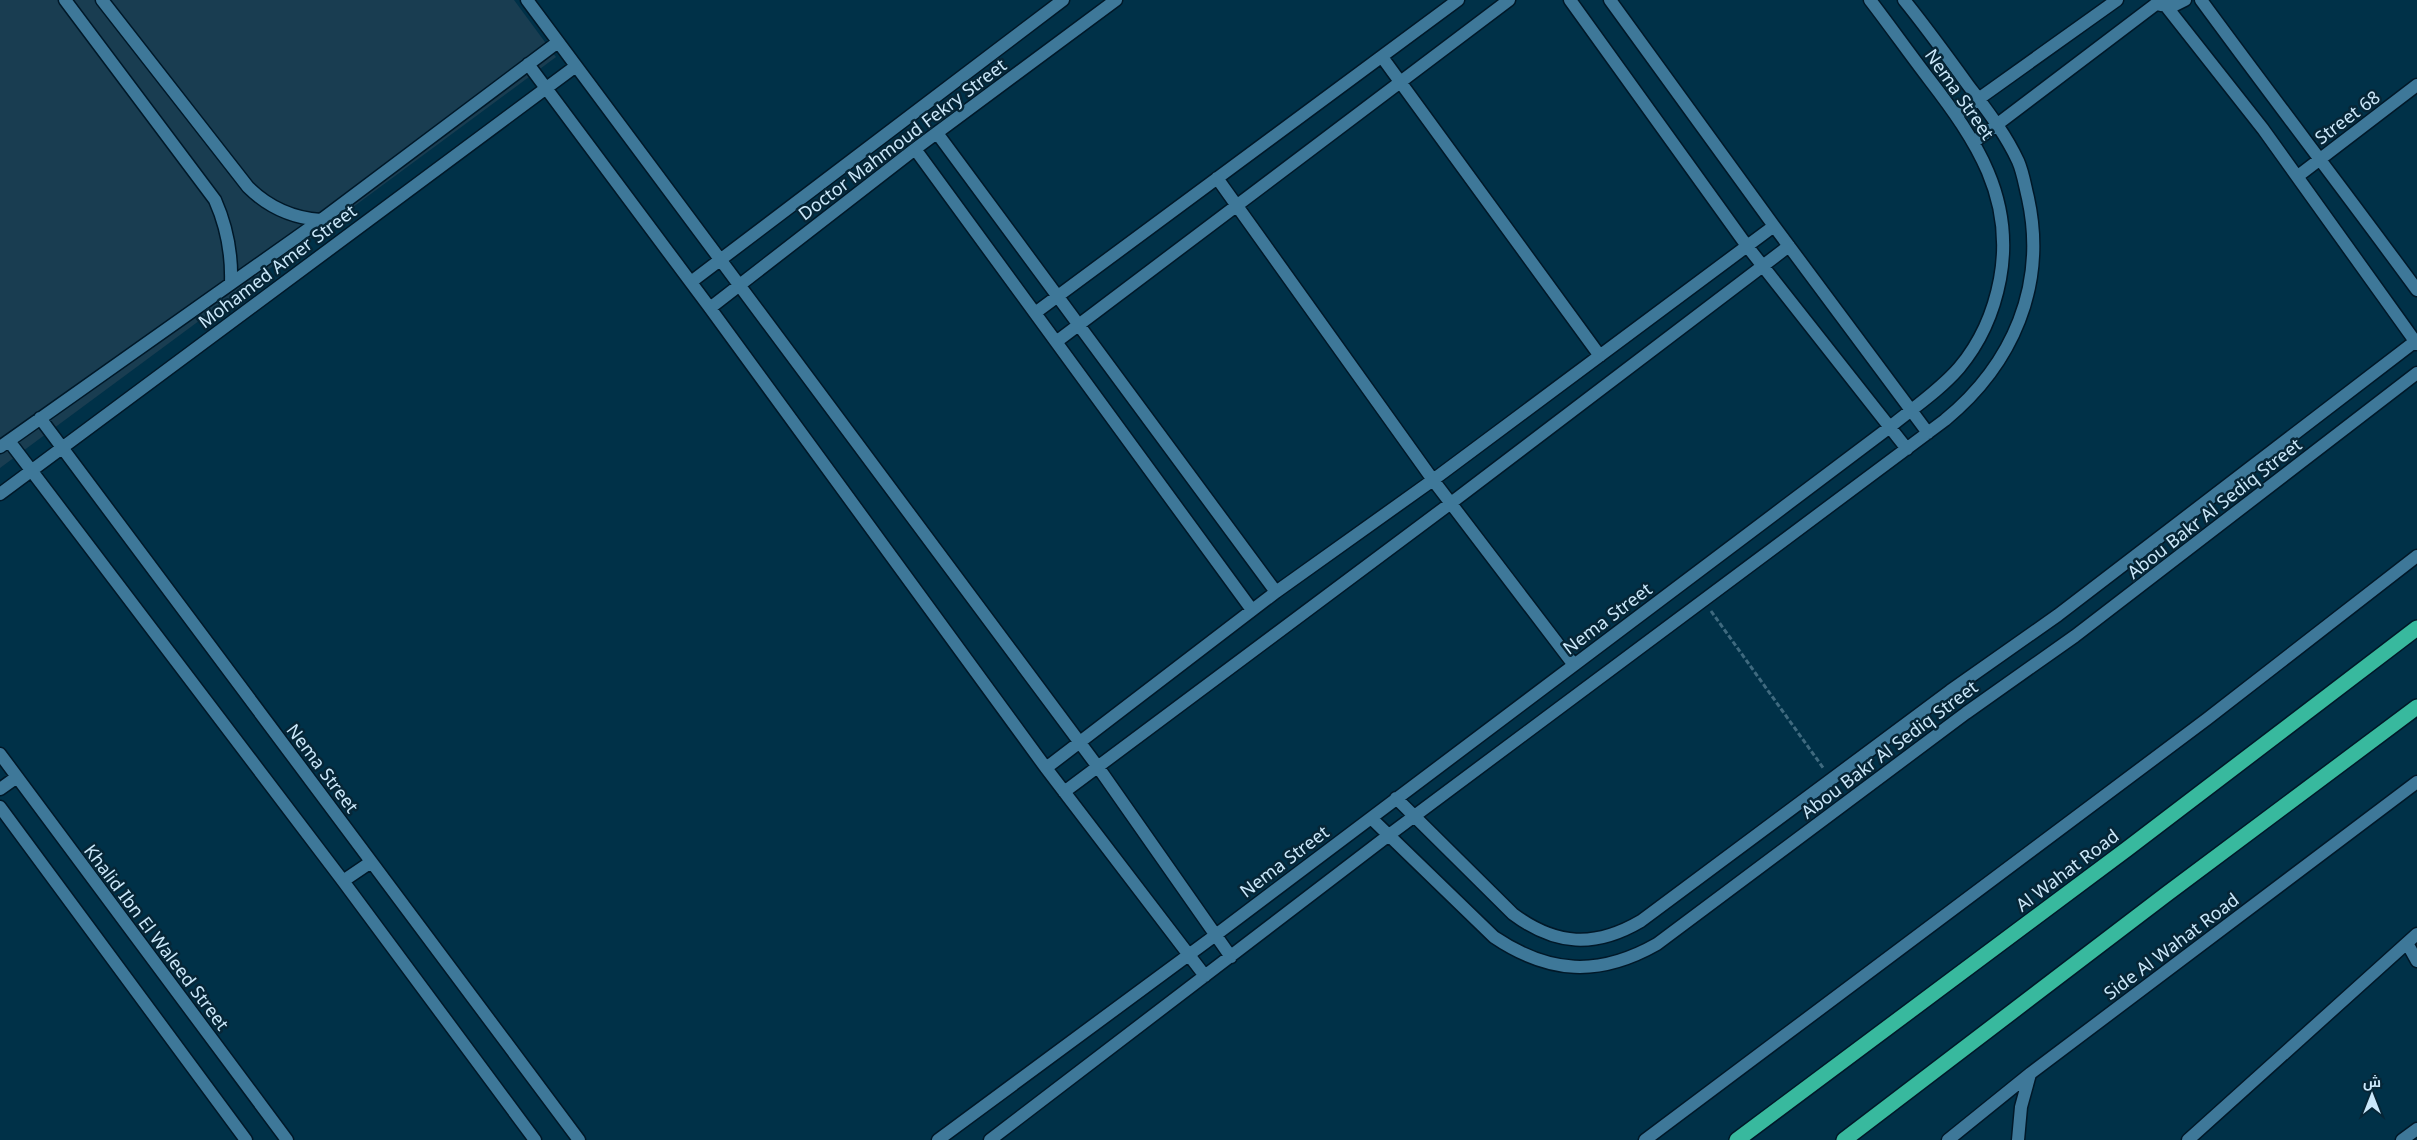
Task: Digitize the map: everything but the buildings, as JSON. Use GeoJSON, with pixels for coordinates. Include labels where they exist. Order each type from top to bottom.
{"type":"FeatureCollection","features":[{"type":"Feature","properties":{"kind":"highway","name":"Al Wahat Road"},"geometry":{"type":"LineString","coordinates":[[1737,1140],[2111,861],[2417,628]]}},
{"type":"Feature","properties":{"kind":"highway"},"geometry":{"type":"LineString","coordinates":[[1844,1140],[2168,893],[2417,707]]}},
{"type":"Feature","properties":{"kind":"street"},"geometry":{"type":"LineString","coordinates":[[65,0],[206,186],[226,229],[230,247],[231,283]]}},
{"type":"Feature","properties":{"kind":"street"},"geometry":{"type":"LineString","coordinates":[[102,0],[248,187],[258,197],[282,212],[294,216],[321,220]]}},
{"type":"Feature","properties":{"kind":"street"},"geometry":{"type":"LineString","coordinates":[[526,0],[740,284],[1098,767],[1231,956]]}},
{"type":"Feature","properties":{"kind":"street","name":"Doctor Mahmoud Fekry Street"},"geometry":{"type":"LineString","coordinates":[[691,282],[1063,0]]}},
{"type":"Feature","properties":{"kind":"street","name":"Doctor Mahmoud Fekry Street"},"geometry":{"type":"LineString","coordinates":[[710,308],[937,133],[1116,0]]}},
{"type":"Feature","properties":{"kind":"street"},"geometry":{"type":"LineString","coordinates":[[1035,313],[1458,0]]}},
{"type":"Feature","properties":{"kind":"street"},"geometry":{"type":"LineString","coordinates":[[1056,342],[1509,0]]}},
{"type":"Feature","properties":{"kind":"street"},"geometry":{"type":"LineString","coordinates":[[1570,0],[1748,246],[1907,449]]}},
{"type":"Feature","properties":{"kind":"street"},"geometry":{"type":"LineString","coordinates":[[1610,0],[1774,226],[1928,433]]}},
{"type":"Feature","properties":{"kind":"street","name":"Nema Street"},"geometry":{"type":"LineString","coordinates":[[938,1140],[1217,934],[1890,427],[1944,383],[1972,350],[1992,311],[1998,290],[2004,246],[2002,224],[1992,181],[1974,142],[1956,115],[1870,0]]}},
{"type":"Feature","properties":{"kind":"street","name":"Nema Street"},"geometry":{"type":"LineString","coordinates":[[990,1140],[1389,836],[1928,433],[1963,406],[1993,372],[2015,332],[2030,287],[2033,237],[2031,212],[2019,162],[1997,124],[1904,0]]}},
{"type":"Feature","properties":{"kind":"street"},"geometry":{"type":"LineString","coordinates":[[1956,115],[2117,0]]}},
{"type":"Feature","properties":{"kind":"street"},"geometry":{"type":"LineString","coordinates":[[1974,142],[2157,3],[2185,0]]}},
{"type":"Feature","properties":{"kind":"street"},"geometry":{"type":"LineString","coordinates":[[2201,0],[2285,114],[2321,158],[2417,290]]}},
{"type":"Feature","properties":{"kind":"street"},"geometry":{"type":"LineString","coordinates":[[2157,3],[2298,176],[2416,342]]}},
{"type":"Feature","properties":{"kind":"street","name":"Mohamed Amer Street"},"geometry":{"type":"LineString","coordinates":[[4,444],[321,220],[558,42]]}},
{"type":"Feature","properties":{"kind":"street"},"geometry":{"type":"LineString","coordinates":[[1382,56],[1600,356]]}},
{"type":"Feature","properties":{"kind":"street"},"geometry":{"type":"LineString","coordinates":[[528,64],[691,282],[1046,768],[1206,976]]}},
{"type":"Feature","properties":{"kind":"street","name":"Mohamed Amer Street"},"geometry":{"type":"LineString","coordinates":[[0,494],[576,66]]}},
{"type":"Feature","properties":{"kind":"street","name":"Street 68"},"geometry":{"type":"LineString","coordinates":[[2298,176],[2417,85]]}},
{"type":"Feature","properties":{"kind":"street"},"geometry":{"type":"LineString","coordinates":[[937,133],[1276,592]]}},
{"type":"Feature","properties":{"kind":"street"},"geometry":{"type":"LineString","coordinates":[[916,149],[1252,610]]}},
{"type":"Feature","properties":{"kind":"street"},"geometry":{"type":"LineString","coordinates":[[1217,178],[1433,480],[1574,665]]}},
{"type":"Feature","properties":{"kind":"street"},"geometry":{"type":"LineString","coordinates":[[1046,768],[1276,592],[1433,480],[1774,226]]}},
{"type":"Feature","properties":{"kind":"street"},"geometry":{"type":"LineString","coordinates":[[1064,792],[1790,246]]}},
{"type":"Feature","properties":{"kind":"street","name":"Abou Bakr Al Sediq Street"},"geometry":{"type":"LineString","coordinates":[[1396,798],[1513,914],[1529,926],[1556,937],[1586,940],[1605,938],[1624,931],[1641,922],[1950,691],[2058,615],[2416,342]]}},
{"type":"Feature","properties":{"kind":"street","name":"Abou Bakr Al Sediq Street"},"geometry":{"type":"LineString","coordinates":[[1371,818],[1494,936],[1515,951],[1538,961],[1562,966],[1587,968],[1612,964],[1635,956],[1657,944],[1966,713],[2075,636],[2417,373]]}},
{"type":"Feature","properties":{"kind":"street","name":"Nema Street"},"geometry":{"type":"LineString","coordinates":[[40,418],[579,1140]]}},
{"type":"Feature","properties":{"kind":"street"},"geometry":{"type":"LineString","coordinates":[[4,444],[31,471],[343,881],[535,1140]]}},
{"type":"Feature","properties":{"kind":"street"},"geometry":{"type":"LineString","coordinates":[[1645,1140],[2206,719],[2417,556]]}},
{"type":"Feature","properties":{"kind":"street","name":"Khalid Ibn El Waleed Street"},"geometry":{"type":"LineString","coordinates":[[1,757],[287,1140]]}},
{"type":"Feature","properties":{"kind":"street"},"geometry":{"type":"LineString","coordinates":[[0,789],[17,777]]}},
{"type":"Feature","properties":{"kind":"street","name":"Side Al Wahat Road"},"geometry":{"type":"LineString","coordinates":[[1948,1140],[2031,1073],[2417,782]]}},
{"type":"Feature","properties":{"kind":"street"},"geometry":{"type":"LineString","coordinates":[[0,807],[246,1140]]}},
{"type":"Feature","properties":{"kind":"street"},"geometry":{"type":"LineString","coordinates":[[343,881],[371,862]]}},
{"type":"Feature","properties":{"kind":"street"},"geometry":{"type":"LineString","coordinates":[[2188,1140],[2417,934]]}},
{"type":"Feature","properties":{"kind":"street"},"geometry":{"type":"LineString","coordinates":[[2407,943],[2417,961]]}},
{"type":"Feature","properties":{"kind":"street"},"geometry":{"type":"LineString","coordinates":[[2018,1140],[2021,1107],[2031,1073]]}},
{"type":"Feature","properties":{"kind":"street"},"geometry":{"type":"LineString","coordinates":[[2402,1140],[2417,1129]]}},
{"type":"Feature","properties":{"kind":"path"},"geometry":{"type":"LineString","coordinates":[[1704,600],[1832,780]]}},
{"type":"Feature","properties":{"kind":"shaded area"},"geometry":{"type":"Polygon","coordinates":[[[0,0],[514,0],[556,57],[0,468],[0,0]]]}}]}
